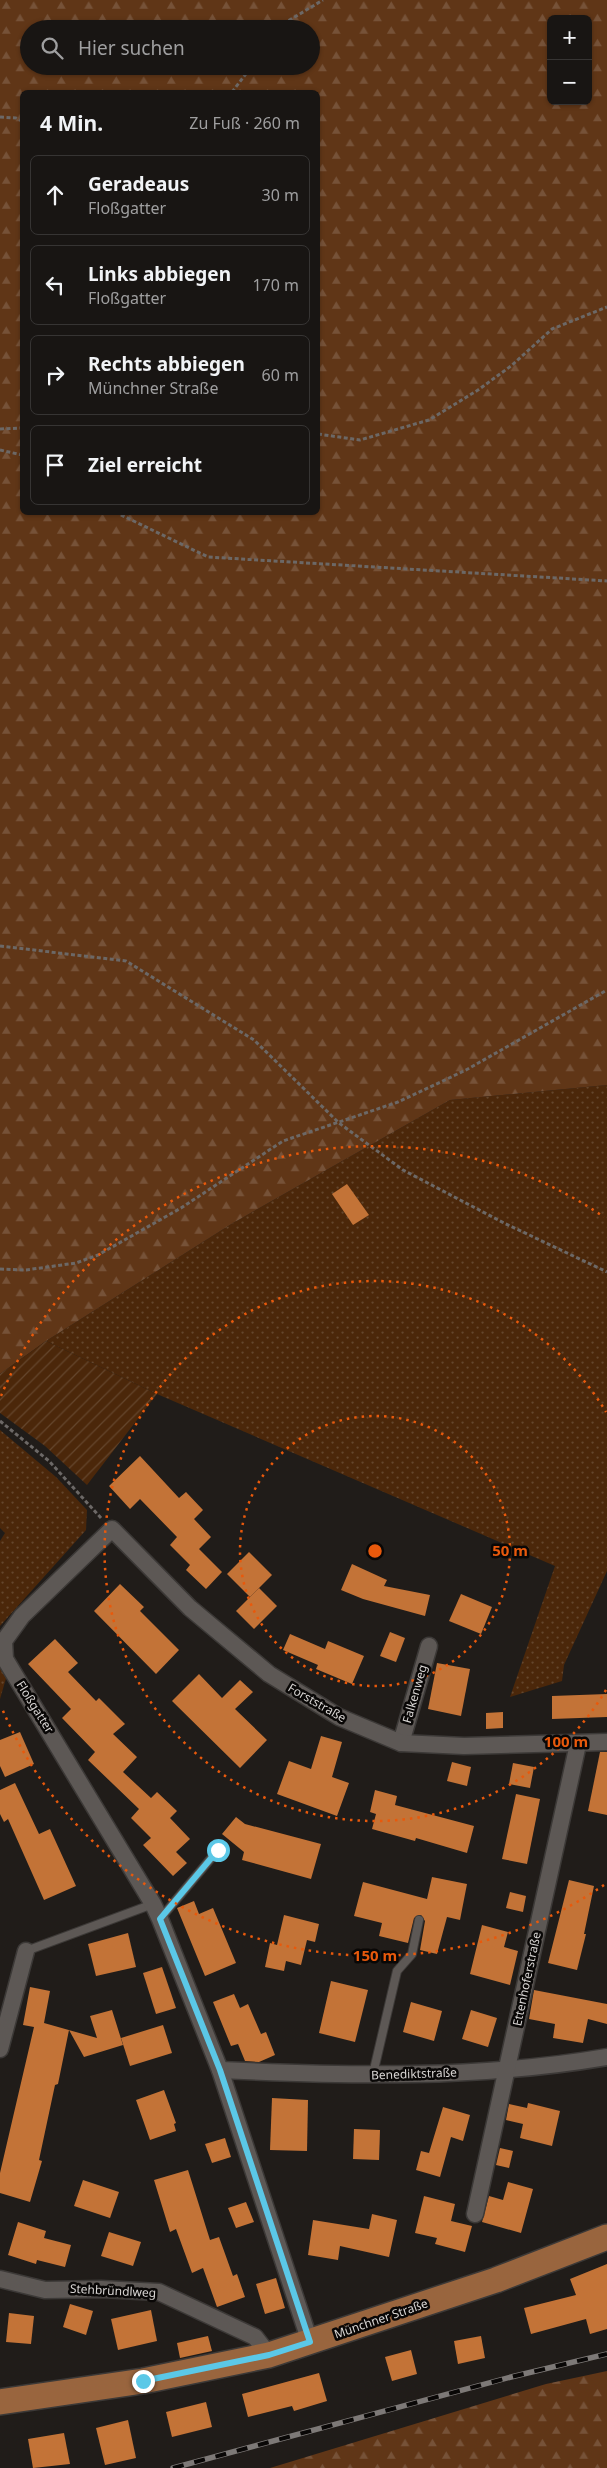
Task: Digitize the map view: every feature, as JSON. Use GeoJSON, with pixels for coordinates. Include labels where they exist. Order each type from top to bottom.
{"type":"FeatureCollection","features":[{"type":"Feature","properties":{"kind":"main road","name":"Münchner Straße"},"geometry":{"type":"LineString","coordinates":[[0,2402],[143,2381],[269,2355],[496,2280],[607,2237]]}},
{"type":"Feature","properties":{"kind":"street","name":"Forststraße"},"geometry":{"type":"LineString","coordinates":[[112,1530],[190,1608],[269,1674],[339,1717],[401,1743],[464,1746],[607,1742]]}},
{"type":"Feature","properties":{"kind":"street","name":"Floßgatter"},"geometry":{"type":"LineString","coordinates":[[112,1530],[22,1616],[4,1641],[5,1659],[156,1911],[220,2070],[310,2342]]}},
{"type":"Feature","properties":{"kind":"street","name":"Falkenweg"},"geometry":{"type":"LineString","coordinates":[[401,1743],[429,1646]]}},
{"type":"Feature","properties":{"kind":"street","name":"Ettenhoferstraße"},"geometry":{"type":"LineString","coordinates":[[476,2214],[578,1744]]}},
{"type":"Feature","properties":{"kind":"street"},"geometry":{"type":"LineString","coordinates":[[0,2049],[26,1951]]}},
{"type":"Feature","properties":{"kind":"street","name":"Benediktstraße"},"geometry":{"type":"LineString","coordinates":[[220,2070],[372,2076],[508,2071],[607,2057]]}},
{"type":"Feature","properties":{"kind":"street","name":"Stehbründlweg"},"geometry":{"type":"LineString","coordinates":[[0,2279],[45,2290],[101,2289],[159,2292],[255,2337],[269,2355]]}},
{"type":"Feature","properties":{"kind":"lane"},"geometry":{"type":"LineString","coordinates":[[26,1951],[156,1911],[218,1850]]}},
{"type":"Feature","properties":{"kind":"lane"},"geometry":{"type":"LineString","coordinates":[[372,2076],[397,1971],[412,1954],[419,1920]]}},
{"type":"Feature","properties":{"kind":"path"},"geometry":{"type":"LineString","coordinates":[[290,20],[323,0]]}},
{"type":"Feature","properties":{"kind":"path"},"geometry":{"type":"LineString","coordinates":[[234,90],[245,75]]}},
{"type":"Feature","properties":{"kind":"path"},"geometry":{"type":"LineString","coordinates":[[0,118],[16,118],[20,120]]}},
{"type":"Feature","properties":{"kind":"path"},"geometry":{"type":"LineString","coordinates":[[320,434],[360,440],[429,420],[478,390],[511,366],[552,329],[607,307]]}},
{"type":"Feature","properties":{"kind":"path"},"geometry":{"type":"LineString","coordinates":[[0,429],[20,428]]}},
{"type":"Feature","properties":{"kind":"path"},"geometry":{"type":"LineString","coordinates":[[0,450],[20,455]]}},
{"type":"Feature","properties":{"kind":"path"},"geometry":{"type":"LineString","coordinates":[[121,515],[208,557],[607,581]]}},
{"type":"Feature","properties":{"kind":"path"},"geometry":{"type":"LineString","coordinates":[[0,946],[126,961],[254,1040],[339,1122],[403,1170],[504,1223],[607,1272]]}},
{"type":"Feature","properties":{"kind":"path"},"geometry":{"type":"LineString","coordinates":[[0,1269],[26,1270],[76,1264],[98,1255],[181,1208],[283,1141],[398,1102],[466,1070],[607,990]]}},
{"type":"Feature","properties":{"kind":"path"},"geometry":{"type":"LineString","coordinates":[[0,1422],[49,1461],[112,1530]]}},
{"type":"Feature","properties":{"kind":"shaded area"},"geometry":{"type":"Polygon","coordinates":[[[607,1085],[607,1571],[564,1665],[562,1681],[510,1697],[555,1566],[157,1394],[46,1341],[233,1223],[450,1100],[607,1085]]]}},
{"type":"Feature","properties":{"kind":"shaded area"},"geometry":{"type":"Polygon","coordinates":[[[46,1341],[157,1394],[87,1485],[45,1446],[0,1413],[0,1374],[46,1341]]]}},
{"type":"Feature","properties":{"kind":"shaded area"},"geometry":{"type":"Polygon","coordinates":[[[0,1430],[56,1477],[87,1510],[86,1530],[0,1626],[0,1541],[5,1533],[0,1528],[0,1430]]]}},
{"type":"Feature","properties":{"kind":"shaded area"},"geometry":{"type":"Polygon","coordinates":[[[0,1662],[7,1675],[0,1699],[0,1662]]]}},
{"type":"Feature","properties":{"kind":"green space"},"geometry":{"type":"Polygon","coordinates":[[[0,0],[607,0],[607,1085],[450,1100],[233,1223],[46,1341],[0,1374],[0,0]]]}},
{"type":"Feature","properties":{"kind":"green space"},"geometry":{"type":"Polygon","coordinates":[[[607,2371],[607,2468],[270,2468],[546,2384],[607,2371]]]}},
{"type":"Feature","properties":{"kind":"building"},"geometry":{"type":"Polygon","coordinates":[[[347,1184],[369,1215],[353,1225],[332,1194],[347,1184]]]}},
{"type":"Feature","properties":{"kind":"building"},"geometry":{"type":"Polygon","coordinates":[[[140,1456],[179,1498],[186,1492],[203,1510],[194,1519],[211,1537],[199,1549],[222,1572],[206,1589],[186,1570],[190,1565],[170,1545],[177,1537],[140,1499],[130,1509],[109,1486],[140,1456]]]}},
{"type":"Feature","properties":{"kind":"building"},"geometry":{"type":"Polygon","coordinates":[[[249,1552],[272,1575],[250,1597],[227,1574],[249,1552]]]}},
{"type":"Feature","properties":{"kind":"building"},"geometry":{"type":"Polygon","coordinates":[[[352,1564],[387,1580],[384,1586],[430,1595],[425,1616],[363,1599],[341,1590],[352,1564]]]}},
{"type":"Feature","properties":{"kind":"building"},"geometry":{"type":"Polygon","coordinates":[[[120,1584],[144,1607],[140,1611],[179,1650],[156,1674],[94,1611],[120,1584]]]}},
{"type":"Feature","properties":{"kind":"building"},"geometry":{"type":"Polygon","coordinates":[[[259,1588],[277,1606],[254,1629],[236,1611],[259,1588]]]}},
{"type":"Feature","properties":{"kind":"building"},"geometry":{"type":"Polygon","coordinates":[[[461,1594],[492,1607],[481,1634],[449,1621],[461,1594]]]}},
{"type":"Feature","properties":{"kind":"building"},"geometry":{"type":"Polygon","coordinates":[[[390,1632],[405,1638],[396,1662],[380,1656],[390,1632]]]}},
{"type":"Feature","properties":{"kind":"building"},"geometry":{"type":"Polygon","coordinates":[[[290,1634],[325,1649],[328,1641],[364,1656],[352,1684],[316,1669],[318,1665],[283,1650],[290,1634]]]}},
{"type":"Feature","properties":{"kind":"building"},"geometry":{"type":"Polygon","coordinates":[[[55,1639],[78,1663],[68,1672],[96,1701],[99,1698],[125,1724],[113,1734],[137,1757],[123,1772],[151,1798],[157,1792],[177,1811],[170,1818],[190,1839],[176,1852],[187,1863],[173,1876],[143,1845],[151,1838],[131,1818],[139,1809],[88,1760],[95,1752],[62,1718],[71,1709],[28,1664],[55,1639]]]}},
{"type":"Feature","properties":{"kind":"building"},"geometry":{"type":"Polygon","coordinates":[[[437,1663],[470,1669],[461,1716],[428,1709],[437,1663]]]}},
{"type":"Feature","properties":{"kind":"building"},"geometry":{"type":"Polygon","coordinates":[[[199,1674],[222,1698],[240,1680],[253,1692],[235,1709],[267,1740],[240,1768],[172,1701],[199,1674]]]}},
{"type":"Feature","properties":{"kind":"building"},"geometry":{"type":"Polygon","coordinates":[[[607,1694],[607,1717],[552,1719],[552,1696],[607,1694]]]}},
{"type":"Feature","properties":{"kind":"building"},"geometry":{"type":"Polygon","coordinates":[[[503,1712],[503,1728],[486,1729],[486,1713],[503,1712]]]}},
{"type":"Feature","properties":{"kind":"building"},"geometry":{"type":"Polygon","coordinates":[[[20,1732],[34,1764],[5,1777],[0,1766],[0,1740],[20,1732]]]}},
{"type":"Feature","properties":{"kind":"building"},"geometry":{"type":"Polygon","coordinates":[[[321,1736],[342,1742],[332,1777],[349,1783],[337,1816],[277,1794],[289,1761],[311,1769],[321,1736]]]}},
{"type":"Feature","properties":{"kind":"building"},"geometry":{"type":"Polygon","coordinates":[[[600,1752],[607,1752],[607,1815],[588,1811],[600,1752]]]}},
{"type":"Feature","properties":{"kind":"building"},"geometry":{"type":"Polygon","coordinates":[[[452,1762],[471,1767],[467,1786],[447,1781],[452,1762]]]}},
{"type":"Feature","properties":{"kind":"building"},"geometry":{"type":"Polygon","coordinates":[[[513,1763],[534,1767],[530,1788],[509,1784],[513,1763]]]}},
{"type":"Feature","properties":{"kind":"building"},"geometry":{"type":"Polygon","coordinates":[[[15,1783],[39,1834],[50,1829],[76,1886],[44,1900],[8,1819],[4,1822],[0,1814],[0,1790],[15,1783]]]}},
{"type":"Feature","properties":{"kind":"building"},"geometry":{"type":"Polygon","coordinates":[[[375,1790],[397,1796],[395,1805],[474,1826],[467,1853],[416,1838],[415,1841],[372,1829],[376,1814],[370,1812],[375,1790]]]}},
{"type":"Feature","properties":{"kind":"building"},"geometry":{"type":"Polygon","coordinates":[[[516,1794],[540,1799],[527,1864],[502,1859],[516,1794]]]}},
{"type":"Feature","properties":{"kind":"building"},"geometry":{"type":"Polygon","coordinates":[[[236,1817],[245,1824],[321,1844],[311,1879],[242,1860],[244,1852],[222,1834],[236,1817]]]}},
{"type":"Feature","properties":{"kind":"building"},"geometry":{"type":"Polygon","coordinates":[[[432,1877],[467,1884],[460,1920],[447,1917],[437,1954],[420,1950],[425,1921],[421,1915],[414,1918],[408,1943],[379,1936],[382,1923],[354,1916],[363,1882],[427,1899],[432,1877]]]}},
{"type":"Feature","properties":{"kind":"building"},"geometry":{"type":"Polygon","coordinates":[[[569,1880],[594,1886],[584,1934],[586,1934],[577,1970],[548,1963],[569,1880]]]}},
{"type":"Feature","properties":{"kind":"building"},"geometry":{"type":"Polygon","coordinates":[[[510,1892],[526,1896],[523,1912],[506,1908],[510,1892]]]}},
{"type":"Feature","properties":{"kind":"building"},"geometry":{"type":"Polygon","coordinates":[[[194,1901],[199,1914],[213,1908],[236,1963],[205,1976],[177,1908],[194,1901]]]}},
{"type":"Feature","properties":{"kind":"building"},"geometry":{"type":"Polygon","coordinates":[[[284,1915],[319,1924],[315,1942],[307,1940],[301,1965],[286,1961],[284,1971],[265,1967],[270,1943],[277,1945],[284,1915]]]}},
{"type":"Feature","properties":{"kind":"building"},"geometry":{"type":"Polygon","coordinates":[[[482,1925],[508,1932],[504,1947],[518,1951],[510,1985],[470,1974],[482,1925]]]}},
{"type":"Feature","properties":{"kind":"building"},"geometry":{"type":"Polygon","coordinates":[[[128,1933],[136,1967],[96,1976],[88,1944],[128,1933]]]}},
{"type":"Feature","properties":{"kind":"building"},"geometry":{"type":"Polygon","coordinates":[[[162,1967],[176,2008],[156,2014],[143,1973],[162,1967]]]}},
{"type":"Feature","properties":{"kind":"building"},"geometry":{"type":"Polygon","coordinates":[[[331,1981],[368,1990],[355,2042],[319,2033],[331,1981]]]}},
{"type":"Feature","properties":{"kind":"building"},"geometry":{"type":"Polygon","coordinates":[[[30,1987],[50,1991],[44,2023],[69,2030],[39,2160],[42,2161],[30,2202],[0,2193],[0,2173],[34,2027],[23,2025],[30,1987]]]}},
{"type":"Feature","properties":{"kind":"building"},"geometry":{"type":"Polygon","coordinates":[[[534,1990],[607,2004],[607,2024],[588,2019],[583,2043],[553,2038],[555,2024],[529,2019],[534,1990]]]}},
{"type":"Feature","properties":{"kind":"building"},"geometry":{"type":"Polygon","coordinates":[[[234,1994],[240,2008],[248,2004],[261,2034],[266,2032],[275,2055],[259,2062],[245,2061],[238,2044],[231,2046],[213,2002],[234,1994]]]}},
{"type":"Feature","properties":{"kind":"building"},"geometry":{"type":"Polygon","coordinates":[[[411,2002],[442,2011],[434,2041],[403,2032],[411,2002]]]}},
{"type":"Feature","properties":{"kind":"building"},"geometry":{"type":"Polygon","coordinates":[[[112,2010],[123,2045],[84,2057],[69,2030],[97,2038],[90,2016],[112,2010]]]}},
{"type":"Feature","properties":{"kind":"building"},"geometry":{"type":"Polygon","coordinates":[[[471,2010],[497,2018],[488,2047],[462,2039],[471,2010]]]}},
{"type":"Feature","properties":{"kind":"building"},"geometry":{"type":"Polygon","coordinates":[[[163,2025],[172,2053],[130,2066],[121,2038],[163,2025]]]}},
{"type":"Feature","properties":{"kind":"building"},"geometry":{"type":"Polygon","coordinates":[[[164,2090],[176,2123],[174,2124],[176,2131],[150,2140],[136,2100],[164,2090]]]}},
{"type":"Feature","properties":{"kind":"building"},"geometry":{"type":"Polygon","coordinates":[[[272,2098],[308,2100],[307,2151],[270,2150],[272,2098]]]}},
{"type":"Feature","properties":{"kind":"building"},"geometry":{"type":"Polygon","coordinates":[[[528,2103],[560,2111],[552,2146],[520,2138],[523,2124],[506,2120],[509,2104],[527,2108],[528,2103]]]}},
{"type":"Feature","properties":{"kind":"building"},"geometry":{"type":"Polygon","coordinates":[[[443,2107],[470,2115],[463,2141],[451,2137],[440,2177],[416,2170],[421,2151],[429,2153],[443,2107]]]}},
{"type":"Feature","properties":{"kind":"building"},"geometry":{"type":"Polygon","coordinates":[[[354,2129],[380,2130],[379,2160],[353,2159],[354,2129]]]}},
{"type":"Feature","properties":{"kind":"building"},"geometry":{"type":"Polygon","coordinates":[[[225,2138],[231,2157],[212,2163],[205,2144],[225,2138]]]}},
{"type":"Feature","properties":{"kind":"building"},"geometry":{"type":"Polygon","coordinates":[[[500,2148],[513,2151],[509,2168],[496,2165],[500,2148]]]}},
{"type":"Feature","properties":{"kind":"building"},"geometry":{"type":"Polygon","coordinates":[[[188,2170],[210,2240],[219,2237],[233,2276],[237,2274],[245,2297],[217,2307],[203,2268],[192,2273],[176,2229],[170,2232],[154,2180],[188,2170]]]}},
{"type":"Feature","properties":{"kind":"building"},"geometry":{"type":"Polygon","coordinates":[[[83,2180],[119,2192],[110,2218],[74,2206],[83,2180]]]}},
{"type":"Feature","properties":{"kind":"building"},"geometry":{"type":"Polygon","coordinates":[[[508,2182],[533,2189],[521,2233],[482,2222],[489,2196],[503,2200],[508,2182]]]}},
{"type":"Feature","properties":{"kind":"building"},"geometry":{"type":"Polygon","coordinates":[[[424,2196],[455,2204],[451,2221],[472,2226],[465,2252],[435,2244],[437,2238],[415,2233],[424,2196]]]}},
{"type":"Feature","properties":{"kind":"building"},"geometry":{"type":"Polygon","coordinates":[[[246,2202],[254,2222],[236,2228],[228,2208],[246,2202]]]}},
{"type":"Feature","properties":{"kind":"building"},"geometry":{"type":"Polygon","coordinates":[[[372,2214],[397,2220],[389,2257],[340,2246],[338,2260],[308,2255],[313,2220],[369,2229],[372,2214]]]}},
{"type":"Feature","properties":{"kind":"building"},"geometry":{"type":"Polygon","coordinates":[[[18,2222],[46,2231],[44,2238],[71,2245],[65,2267],[37,2260],[36,2264],[8,2255],[18,2222]]]}},
{"type":"Feature","properties":{"kind":"building"},"geometry":{"type":"Polygon","coordinates":[[[109,2232],[141,2242],[133,2266],[101,2256],[109,2232]]]}},
{"type":"Feature","properties":{"kind":"building"},"geometry":{"type":"Polygon","coordinates":[[[607,2264],[607,2329],[590,2334],[586,2319],[531,2334],[524,2308],[576,2295],[570,2279],[607,2264]]]}},
{"type":"Feature","properties":{"kind":"building"},"geometry":{"type":"Polygon","coordinates":[[[276,2278],[285,2308],[265,2314],[256,2284],[276,2278]]]}},
{"type":"Feature","properties":{"kind":"building"},"geometry":{"type":"Polygon","coordinates":[[[70,2304],[93,2311],[86,2335],[63,2327],[70,2304]]]}},
{"type":"Feature","properties":{"kind":"building"},"geometry":{"type":"Polygon","coordinates":[[[151,2310],[157,2341],[118,2350],[111,2319],[151,2310]]]}},
{"type":"Feature","properties":{"kind":"building"},"geometry":{"type":"Polygon","coordinates":[[[9,2313],[34,2316],[31,2344],[6,2342],[9,2313]]]}},
{"type":"Feature","properties":{"kind":"building"},"geometry":{"type":"Polygon","coordinates":[[[208,2336],[212,2351],[180,2358],[177,2343],[208,2336]]]}},
{"type":"Feature","properties":{"kind":"building"},"geometry":{"type":"Polygon","coordinates":[[[481,2336],[485,2358],[458,2364],[454,2341],[481,2336]]]}},
{"type":"Feature","properties":{"kind":"building"},"geometry":{"type":"Polygon","coordinates":[[[411,2350],[417,2374],[392,2381],[385,2357],[411,2350]]]}},
{"type":"Feature","properties":{"kind":"building"},"geometry":{"type":"Polygon","coordinates":[[[319,2373],[327,2401],[294,2411],[292,2406],[248,2417],[242,2394],[319,2373]]]}},
{"type":"Feature","properties":{"kind":"building"},"geometry":{"type":"Polygon","coordinates":[[[206,2402],[212,2427],[172,2437],[166,2412],[206,2402]]]}},
{"type":"Feature","properties":{"kind":"building"},"geometry":{"type":"Polygon","coordinates":[[[128,2420],[136,2458],[105,2465],[96,2428],[128,2420]]]}},
{"type":"Feature","properties":{"kind":"building"},"geometry":{"type":"Polygon","coordinates":[[[64,2433],[70,2464],[33,2468],[28,2439],[64,2433]]]}},
{"type":"Feature","properties":{"kind":"railway"},"geometry":{"type":"LineString","coordinates":[[173,2468],[511,2377],[607,2354]]}},
{"type":"Feature","properties":{"kind":"route"},"geometry":{"type":"LineString","coordinates":[[143,2381],[269,2355],[310,2342],[220,2070],[160,1919],[218,1850]]}}]}
